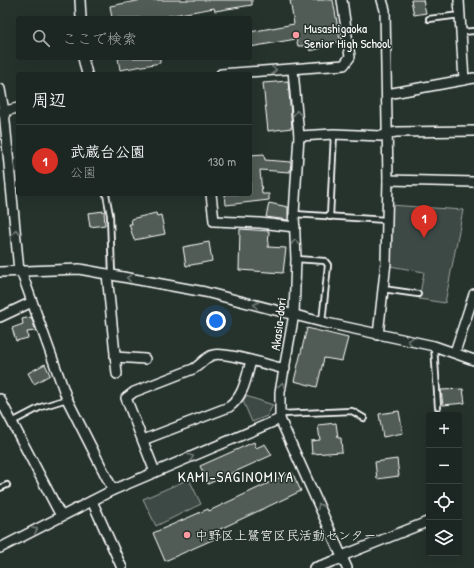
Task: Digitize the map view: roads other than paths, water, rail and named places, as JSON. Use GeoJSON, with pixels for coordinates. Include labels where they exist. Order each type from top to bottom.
{"type":"FeatureCollection","features":[{"type":"Feature","properties":{"kind":"street"},"geometry":{"type":"LineString","coordinates":[[80,0],[81,16]]}},
{"type":"Feature","properties":{"kind":"street"},"geometry":{"type":"LineString","coordinates":[[252,72],[344,65],[349,61],[350,57],[342,0]]}},
{"type":"Feature","properties":{"kind":"street"},"geometry":{"type":"LineString","coordinates":[[378,335],[386,262],[388,180],[387,94],[384,10],[382,0]]}},
{"type":"Feature","properties":{"kind":"street"},"geometry":{"type":"LineString","coordinates":[[459,0],[464,80]]}},
{"type":"Feature","properties":{"kind":"street"},"geometry":{"type":"LineString","coordinates":[[84,60],[86,72]]}},
{"type":"Feature","properties":{"kind":"street","name":"Akasia-dori"},"geometry":{"type":"LineString","coordinates":[[293,70],[299,136],[294,214],[296,259],[294,314],[280,392],[280,416],[346,568]]}},
{"type":"Feature","properties":{"kind":"street"},"geometry":{"type":"LineString","coordinates":[[387,94],[474,78]]}},
{"type":"Feature","properties":{"kind":"street"},"geometry":{"type":"LineString","coordinates":[[0,89],[20,271],[66,399],[113,490]]}},
{"type":"Feature","properties":{"kind":"street"},"geometry":{"type":"LineString","coordinates":[[2,112],[16,108]]}},
{"type":"Feature","properties":{"kind":"street"},"geometry":{"type":"LineString","coordinates":[[299,136],[334,134],[381,136],[396,132],[474,131]]}},
{"type":"Feature","properties":{"kind":"street"},"geometry":{"type":"LineString","coordinates":[[388,180],[474,182]]}},
{"type":"Feature","properties":{"kind":"street"},"geometry":{"type":"LineString","coordinates":[[211,196],[214,222],[260,223],[295,227]]}},
{"type":"Feature","properties":{"kind":"street"},"geometry":{"type":"LineString","coordinates":[[0,272],[79,269],[205,292],[322,322],[434,346],[455,352],[474,360]]}},
{"type":"Feature","properties":{"kind":"street"},"geometry":{"type":"LineString","coordinates":[[109,275],[117,374]]}},
{"type":"Feature","properties":{"kind":"street"},"geometry":{"type":"LineString","coordinates":[[455,352],[474,294]]}},
{"type":"Feature","properties":{"kind":"street"},"geometry":{"type":"LineString","coordinates":[[0,317],[32,302]]}},
{"type":"Feature","properties":{"kind":"street"},"geometry":{"type":"LineString","coordinates":[[155,472],[126,398],[134,392],[193,369],[212,355],[219,353],[285,369]]}},
{"type":"Feature","properties":{"kind":"street"},"geometry":{"type":"LineString","coordinates":[[115,357],[145,359]]}},
{"type":"Feature","properties":{"kind":"street"},"geometry":{"type":"LineString","coordinates":[[142,440],[229,407],[235,403],[243,391],[251,361]]}},
{"type":"Feature","properties":{"kind":"street"},"geometry":{"type":"LineString","coordinates":[[0,399],[61,516]]}},
{"type":"Feature","properties":{"kind":"street"},"geometry":{"type":"LineString","coordinates":[[0,548],[113,490],[280,416]]}},
{"type":"Feature","properties":{"kind":"street"},"geometry":{"type":"LineString","coordinates":[[92,501],[122,568]]}},
{"type":"Feature","properties":{"kind":"street"},"geometry":{"type":"LineString","coordinates":[[314,568],[426,522]]}},
{"type":"Feature","properties":{"kind":"lane"},"geometry":{"type":"LineString","coordinates":[[429,18],[460,15]]}},
{"type":"Feature","properties":{"kind":"lane"},"geometry":{"type":"LineString","coordinates":[[461,32],[474,31]]}},
{"type":"Feature","properties":{"kind":"lane"},"geometry":{"type":"LineString","coordinates":[[330,217],[334,134]]}},
{"type":"Feature","properties":{"kind":"lane"},"geometry":{"type":"LineString","coordinates":[[106,196],[110,215],[109,275]]}},
{"type":"Feature","properties":{"kind":"lane"},"geometry":{"type":"LineString","coordinates":[[294,214],[386,220]]}},
{"type":"Feature","properties":{"kind":"lane"},"geometry":{"type":"LineString","coordinates":[[296,259],[325,261],[328,264],[322,322]]}},
{"type":"Feature","properties":{"kind":"lane"},"geometry":{"type":"LineString","coordinates":[[383,289],[418,294]]}},
{"type":"Feature","properties":{"kind":"lane"},"geometry":{"type":"LineString","coordinates":[[434,346],[438,407]]}},
{"type":"Feature","properties":{"kind":"lane"},"geometry":{"type":"LineString","coordinates":[[12,422],[41,407],[66,399]]}},
{"type":"Feature","properties":{"kind":"lane"},"geometry":{"type":"LineString","coordinates":[[280,416],[352,411],[364,418]]}},
{"type":"Feature","properties":{"kind":"lane"},"geometry":{"type":"LineString","coordinates":[[0,488],[7,485]]}},
{"type":"Feature","properties":{"kind":"place","name":"Musashigaoka Senior High School"},"geometry":{"type":"Point","coordinates":[296,35]}},
{"type":"Feature","properties":{"kind":"place","name":"武蔵台公園"},"geometry":{"type":"Point","coordinates":[424,238]}},
{"type":"Feature","properties":{"kind":"place","name":"中野区上鷺宮区民活動センター"},"geometry":{"type":"Point","coordinates":[187,535]}},
{"type":"Feature","properties":{"kind":"district","name":"KAMI-SAGINOMIYA"},"geometry":{"type":"Point","coordinates":[236,477]}}]}
